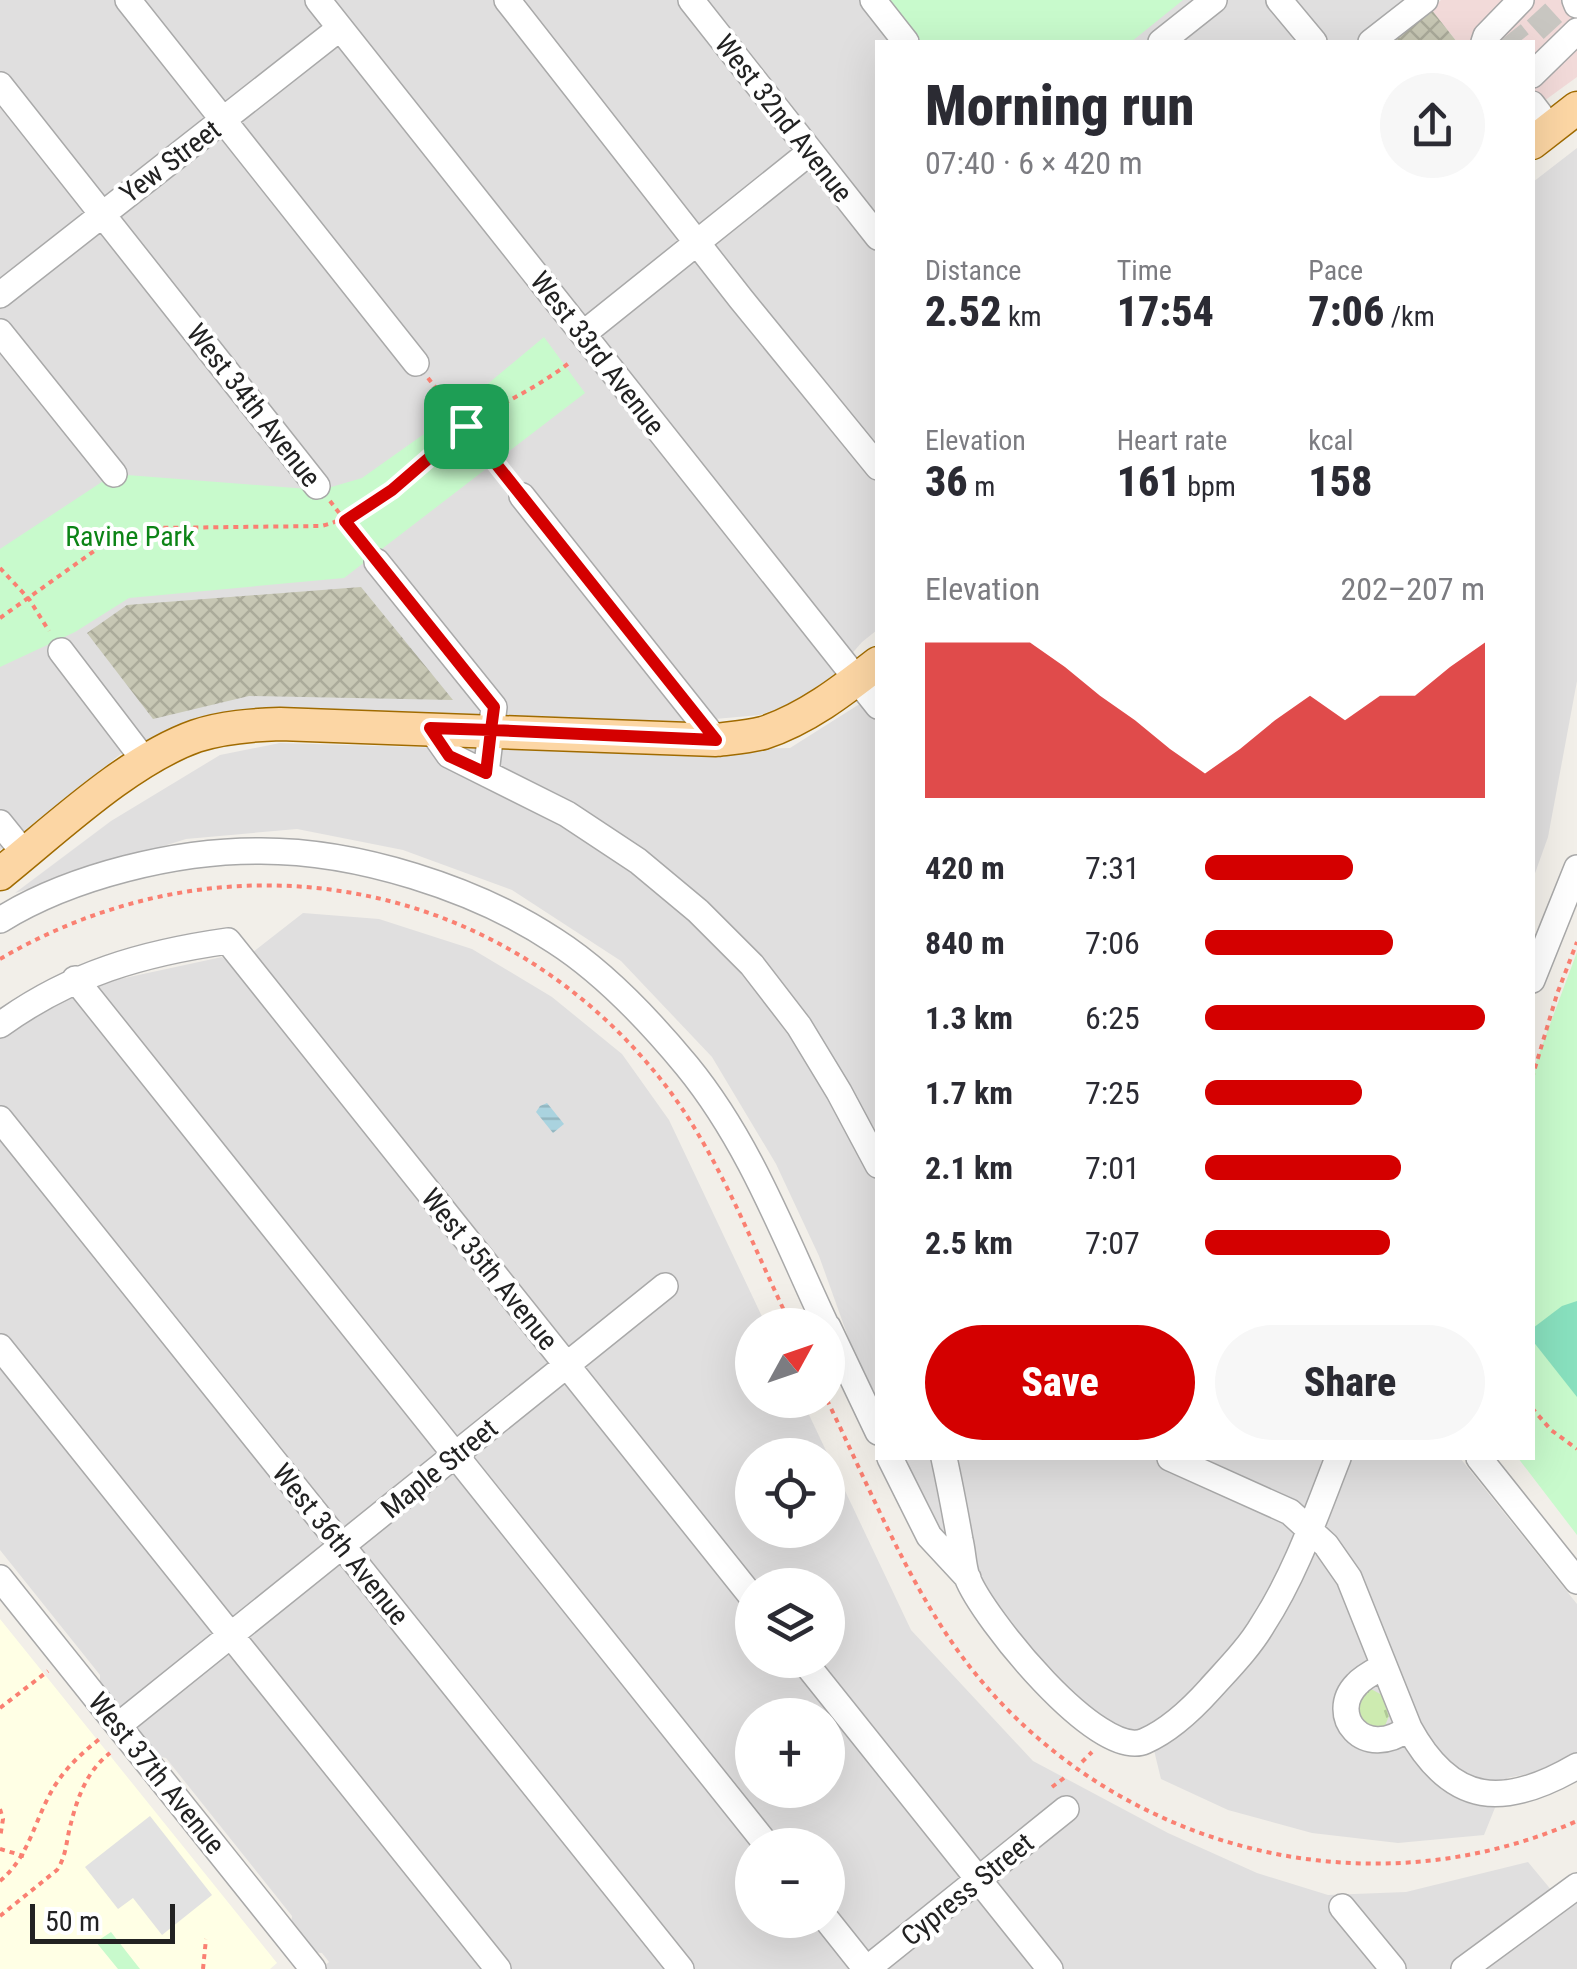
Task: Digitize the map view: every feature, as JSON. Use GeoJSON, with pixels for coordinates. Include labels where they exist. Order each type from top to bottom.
{"type":"FeatureCollection","features":[{"type":"Feature","properties":{"kind":"main road"},"geometry":{"type":"LineString","coordinates":[[12,864],[145,760],[196,736],[239,726],[430,728],[716,740],[761,733],[805,714],[867,671]]}},
{"type":"Feature","properties":{"kind":"street"},"geometry":{"type":"LineString","coordinates":[[128,0],[416,363]]}},
{"type":"Feature","properties":{"kind":"street","name":"West 33rd Avenue"},"geometry":{"type":"LineString","coordinates":[[318,0],[583,334],[867,671],[875,696]]}},
{"type":"Feature","properties":{"kind":"street"},"geometry":{"type":"LineString","coordinates":[[507,0],[875,463]]}},
{"type":"Feature","properties":{"kind":"street","name":"West 32nd Avenue"},"geometry":{"type":"LineString","coordinates":[[691,0],[875,232]]}},
{"type":"Feature","properties":{"kind":"street"},"geometry":{"type":"LineString","coordinates":[[873,0],[904,40]]}},
{"type":"Feature","properties":{"kind":"street"},"geometry":{"type":"LineString","coordinates":[[1164,40],[1214,0]]}},
{"type":"Feature","properties":{"kind":"street"},"geometry":{"type":"LineString","coordinates":[[1279,0],[1312,40]]}},
{"type":"Feature","properties":{"kind":"street"},"geometry":{"type":"LineString","coordinates":[[1374,40],[1425,0]]}},
{"type":"Feature","properties":{"kind":"street"},"geometry":{"type":"LineString","coordinates":[[1486,40],[1520,13]]}},
{"type":"Feature","properties":{"kind":"street","name":"Yew Street"},"geometry":{"type":"LineString","coordinates":[[0,295],[340,28]]}},
{"type":"Feature","properties":{"kind":"street"},"geometry":{"type":"LineString","coordinates":[[1535,68],[1570,38]]}},
{"type":"Feature","properties":{"kind":"street","name":"West 34th Avenue"},"geometry":{"type":"LineString","coordinates":[[0,85],[317,486]]}},
{"type":"Feature","properties":{"kind":"street"},"geometry":{"type":"LineString","coordinates":[[583,334],[810,152]]}},
{"type":"Feature","properties":{"kind":"street"},"geometry":{"type":"LineString","coordinates":[[0,332],[114,474]]}},
{"type":"Feature","properties":{"kind":"street"},"geometry":{"type":"LineString","coordinates":[[522,496],[716,740]]}},
{"type":"Feature","properties":{"kind":"street"},"geometry":{"type":"LineString","coordinates":[[377,562],[494,707],[486,773]]}},
{"type":"Feature","properties":{"kind":"street"},"geometry":{"type":"LineString","coordinates":[[61,651],[145,760]]}},
{"type":"Feature","properties":{"kind":"street"},"geometry":{"type":"LineString","coordinates":[[430,728],[449,756],[566,814],[638,861],[698,911],[752,965],[799,1026],[875,1159]]}},
{"type":"Feature","properties":{"kind":"street"},"geometry":{"type":"LineString","coordinates":[[0,823],[12,864]]}},
{"type":"Feature","properties":{"kind":"street"},"geometry":{"type":"LineString","coordinates":[[0,920],[45,896],[128,870],[198,856],[262,851],[401,871],[489,904],[556,941],[621,993],[686,1065],[720,1110],[758,1175],[819,1308]]}},
{"type":"Feature","properties":{"kind":"street"},"geometry":{"type":"LineString","coordinates":[[1535,973],[1577,868]]}},
{"type":"Feature","properties":{"kind":"street","name":"West 35th Avenue"},"geometry":{"type":"LineString","coordinates":[[74,979],[160,951],[228,940],[735,1576]]}},
{"type":"Feature","properties":{"kind":"street"},"geometry":{"type":"LineString","coordinates":[[0,1025],[74,979],[753,1828]]}},
{"type":"Feature","properties":{"kind":"street","name":"West 36th Avenue"},"geometry":{"type":"LineString","coordinates":[[0,1119],[681,1969]]}},
{"type":"Feature","properties":{"kind":"street","name":"Maple Street"},"geometry":{"type":"LineString","coordinates":[[118,1726],[665,1286]]}},
{"type":"Feature","properties":{"kind":"street"},"geometry":{"type":"LineString","coordinates":[[0,1348],[498,1969]]}},
{"type":"Feature","properties":{"kind":"street"},"geometry":{"type":"LineString","coordinates":[[845,1363],[875,1426]]}},
{"type":"Feature","properties":{"kind":"street"},"geometry":{"type":"LineString","coordinates":[[891,1460],[928,1536],[968,1578],[993,1619],[1038,1676],[1099,1742],[1141,1744],[1172,1725],[1200,1700],[1263,1624],[1310,1530],[1337,1460]]}},
{"type":"Feature","properties":{"kind":"street"},"geometry":{"type":"LineString","coordinates":[[944,1460],[968,1578]]}},
{"type":"Feature","properties":{"kind":"street"},"geometry":{"type":"LineString","coordinates":[[1174,1460],[1290,1512],[1328,1547],[1349,1578],[1409,1728],[1438,1769],[1460,1784],[1486,1794],[1528,1791],[1577,1766]]}},
{"type":"Feature","properties":{"kind":"street"},"geometry":{"type":"LineString","coordinates":[[1481,1460],[1577,1581]]}},
{"type":"Feature","properties":{"kind":"street","name":"West 37th Avenue"},"geometry":{"type":"LineString","coordinates":[[0,1578],[310,1968]]}},
{"type":"Feature","properties":{"kind":"street"},"geometry":{"type":"LineString","coordinates":[[1384,1666],[1357,1683],[1347,1700],[1348,1717],[1356,1733],[1371,1741],[1396,1737],[1409,1728]]}},
{"type":"Feature","properties":{"kind":"street"},"geometry":{"type":"LineString","coordinates":[[817,1678],[1050,1969]]}},
{"type":"Feature","properties":{"kind":"street","name":"Cypress Street"},"geometry":{"type":"LineString","coordinates":[[867,1969],[979,1879],[1059,1798]]}},
{"type":"Feature","properties":{"kind":"street"},"geometry":{"type":"LineString","coordinates":[[1464,1969],[1577,1886]]}},
{"type":"Feature","properties":{"kind":"street"},"geometry":{"type":"LineString","coordinates":[[1342,1907],[1393,1969]]}},
{"type":"Feature","properties":{"kind":"street"},"geometry":{"type":"LineString","coordinates":[[842,1938],[867,1969]]}},
{"type":"Feature","properties":{"kind":"path"},"geometry":{"type":"LineString","coordinates":[[0,618],[111,540],[152,528],[321,526],[345,521],[392,490],[466,426],[547,380],[569,362]]}},
{"type":"Feature","properties":{"kind":"path"},"geometry":{"type":"LineString","coordinates":[[416,363],[522,496]]}},
{"type":"Feature","properties":{"kind":"path","name":"West 34th Avenue"},"geometry":{"type":"LineString","coordinates":[[317,486],[377,562]]}},
{"type":"Feature","properties":{"kind":"path"},"geometry":{"type":"LineString","coordinates":[[0,568],[30,598],[61,651]]}},
{"type":"Feature","properties":{"kind":"path"},"geometry":{"type":"LineString","coordinates":[[0,958],[83,917],[129,902],[214,886],[262,884],[350,892],[434,914],[476,932],[512,949],[581,997],[614,1026],[659,1079],[694,1130],[724,1185],[783,1308]]}},
{"type":"Feature","properties":{"kind":"path"},"geometry":{"type":"LineString","coordinates":[[1535,1068],[1577,942]]}},
{"type":"Feature","properties":{"kind":"path"},"geometry":{"type":"LineString","coordinates":[[1535,1411],[1551,1430],[1577,1449]]}},
{"type":"Feature","properties":{"kind":"path"},"geometry":{"type":"LineString","coordinates":[[0,1708],[48,1670]]}},
{"type":"Feature","properties":{"kind":"path"},"geometry":{"type":"LineString","coordinates":[[0,1881],[24,1856],[52,1790],[73,1761],[118,1726]]}},
{"type":"Feature","properties":{"kind":"path"},"geometry":{"type":"LineString","coordinates":[[1082,1762],[1099,1742]]}},
{"type":"Feature","properties":{"kind":"path"},"geometry":{"type":"LineString","coordinates":[[0,1916],[57,1870],[86,1779],[112,1751]]}},
{"type":"Feature","properties":{"kind":"path"},"geometry":{"type":"LineString","coordinates":[[1059,1798],[1068,1775]]}},
{"type":"Feature","properties":{"kind":"path"},"geometry":{"type":"LineString","coordinates":[[0,1809],[4,1820],[0,1838]]}},
{"type":"Feature","properties":{"kind":"path"},"geometry":{"type":"LineString","coordinates":[[0,1850],[24,1856]]}},
{"type":"Feature","properties":{"kind":"path"},"geometry":{"type":"LineString","coordinates":[[204,1969],[206,1939]]}},
{"type":"Feature","properties":{"kind":"shaded area"},"geometry":{"type":"Polygon","coordinates":[[[0,0],[1422,0],[1372,40],[875,40],[875,632],[808,697],[760,715],[681,722],[235,710],[151,738],[122,753],[0,850],[0,0]]]}},
{"type":"Feature","properties":{"kind":"shaded area"},"geometry":{"type":"Polygon","coordinates":[[[1441,0],[1577,0],[1577,77],[1535,108],[1535,40],[1455,40],[1431,9],[1441,0]]]}},
{"type":"Feature","properties":{"kind":"shaded area"},"geometry":{"type":"Polygon","coordinates":[[[1431,9],[1455,40],[1391,40],[1431,9]]]}},
{"type":"Feature","properties":{"kind":"shaded area"},"geometry":{"type":"Polygon","coordinates":[[[1577,148],[1577,681],[1548,837],[1535,873],[1535,180],[1577,148]]]}},
{"type":"Feature","properties":{"kind":"shaded area"},"geometry":{"type":"Polygon","coordinates":[[[361,587],[453,700],[249,696],[153,719],[87,633],[127,605],[361,587]]]}},
{"type":"Feature","properties":{"kind":"shaded area"},"geometry":{"type":"Polygon","coordinates":[[[875,694],[875,1397],[845,1328],[845,1308],[838,1308],[819,1256],[776,1164],[712,1057],[621,961],[512,890],[403,850],[297,829],[186,839],[15,893],[111,821],[220,755],[280,743],[579,752],[790,748],[875,694]]]}},
{"type":"Feature","properties":{"kind":"shaded area"},"geometry":{"type":"Polygon","coordinates":[[[303,913],[379,919],[472,949],[552,997],[622,1054],[669,1120],[758,1308],[735,1308],[735,1418],[811,1418],[820,1438],[735,1438],[735,1548],[845,1548],[845,1491],[911,1630],[1033,1761],[1168,1833],[1257,1873],[1328,1895],[1406,1892],[1528,1862],[1562,1903],[1577,1893],[1577,1969],[321,1969],[329,1962],[322,1953],[312,1952],[291,1926],[292,1916],[166,1758],[153,1755],[100,1688],[100,1675],[0,1550],[0,1038],[92,985],[222,957],[234,967],[303,913]]]}},
{"type":"Feature","properties":{"kind":"shaded area"},"geometry":{"type":"Polygon","coordinates":[[[906,1460],[1462,1460],[1577,1604],[1577,1753],[1532,1773],[1507,1778],[1484,1835],[1398,1843],[1312,1833],[1228,1810],[1161,1779],[1150,1734],[1121,1736],[1046,1673],[978,1578],[969,1528],[942,1531],[906,1460]]]}},
{"type":"Feature","properties":{"kind":"shaded area"},"geometry":{"type":"Polygon","coordinates":[[[0,1619],[277,1963],[270,1969],[0,1969],[0,1619]]]}},
{"type":"Feature","properties":{"kind":"shaded area"},"geometry":{"type":"Polygon","coordinates":[[[150,1816],[212,1895],[162,1935],[133,1898],[118,1909],[85,1867],[150,1816]]]}},
{"type":"Feature","properties":{"kind":"green space"},"geometry":{"type":"Polygon","coordinates":[[[888,0],[1183,0],[1133,40],[920,40],[888,0]]]}},
{"type":"Feature","properties":{"kind":"green space","name":"Ravine Park"},"geometry":{"type":"Polygon","coordinates":[[[544,337],[585,393],[344,578],[129,598],[75,632],[0,667],[0,549],[114,474],[321,490],[362,478],[448,417],[544,337]]]}},
{"type":"Feature","properties":{"kind":"green space"},"geometry":{"type":"Polygon","coordinates":[[[1577,952],[1577,1535],[1520,1460],[1535,1460],[1535,1065],[1577,952]]]}},
{"type":"Feature","properties":{"kind":"green space"},"geometry":{"type":"Polygon","coordinates":[[[1577,1301],[1577,1397],[1535,1344],[1535,1326],[1562,1306],[1577,1301]]]}},
{"type":"Feature","properties":{"kind":"green space"},"geometry":{"type":"Polygon","coordinates":[[[1371,1689],[1382,1695],[1389,1716],[1384,1728],[1365,1727],[1355,1705],[1371,1689]]]}},
{"type":"Feature","properties":{"kind":"green space"},"geometry":{"type":"Polygon","coordinates":[[[111,1932],[140,1969],[118,1969],[96,1942],[111,1932]]]}},
{"type":"Feature","properties":{"kind":"water"},"geometry":{"type":"Polygon","coordinates":[[[547,1103],[564,1124],[553,1133],[536,1112],[547,1103]]]}},
{"type":"Feature","properties":{"kind":"tunnel"},"geometry":{"type":"LineString","coordinates":[[1536,12],[1558,36]]}},
{"type":"Feature","properties":{"kind":"tunnel"},"geometry":{"type":"LineString","coordinates":[[1511,32],[1517,40]]}},
{"type":"Feature","properties":{"kind":"route"},"geometry":{"type":"LineString","coordinates":[[466,426],[392,490],[345,521],[494,707],[491,730],[430,728],[449,756],[486,773],[491,730],[716,740],[466,426]]}}]}
